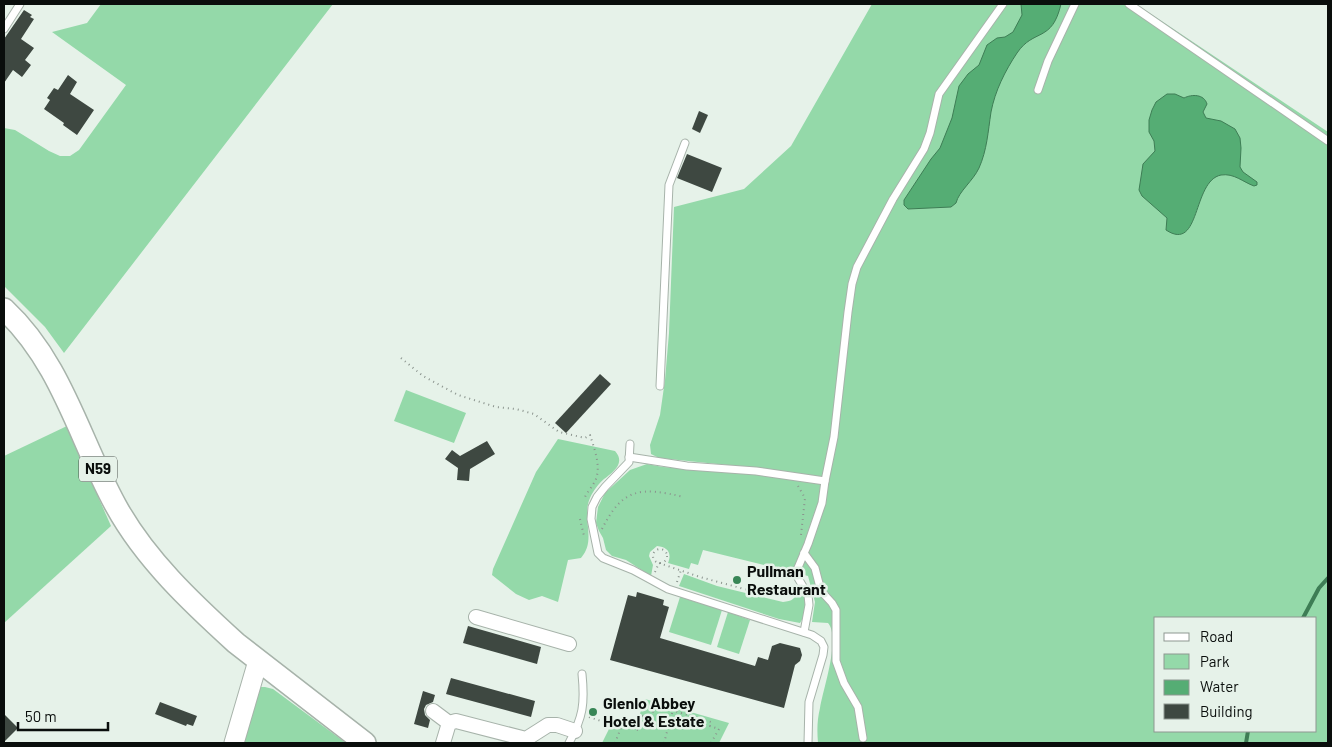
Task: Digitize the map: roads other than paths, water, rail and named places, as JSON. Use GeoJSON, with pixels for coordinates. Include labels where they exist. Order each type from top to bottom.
{"type":"FeatureCollection","features":[{"type":"Feature","properties":{"kind":"main road","name":"N59"},"geometry":{"type":"LineString","coordinates":[[4,309],[32,340],[52,370],[117,507],[162,570],[182,592],[258,661],[365,743]]}},
{"type":"Feature","properties":{"kind":"street"},"geometry":{"type":"LineString","coordinates":[[476,617],[569,644]]}},
{"type":"Feature","properties":{"kind":"street"},"geometry":{"type":"LineString","coordinates":[[234,743],[258,661]]}},
{"type":"Feature","properties":{"kind":"street"},"geometry":{"type":"LineString","coordinates":[[432,711],[449,723]]}},
{"type":"Feature","properties":{"kind":"street"},"geometry":{"type":"LineString","coordinates":[[449,723],[456,721],[526,739],[548,725],[557,725],[572,737]]}},
{"type":"Feature","properties":{"kind":"street"},"geometry":{"type":"LineString","coordinates":[[443,743],[449,723]]}},
{"type":"Feature","properties":{"kind":"lane"},"geometry":{"type":"LineString","coordinates":[[4,28],[20,4]]}},
{"type":"Feature","properties":{"kind":"lane"},"geometry":{"type":"LineString","coordinates":[[804,632],[809,605],[808,595],[798,578],[797,570],[822,503],[834,437],[852,284],[857,267],[924,149],[930,133],[939,94],[1003,4]]}},
{"type":"Feature","properties":{"kind":"lane"},"geometry":{"type":"LineString","coordinates":[[1038,90],[1048,61],[1075,4]]}},
{"type":"Feature","properties":{"kind":"lane"},"geometry":{"type":"LineString","coordinates":[[1129,4],[1328,141]]}},
{"type":"Feature","properties":{"kind":"lane"},"geometry":{"type":"LineString","coordinates":[[660,386],[668,185],[685,143]]}},
{"type":"Feature","properties":{"kind":"lane"},"geometry":{"type":"LineString","coordinates":[[630,444],[629,462],[605,487],[592,507],[591,519],[598,553],[603,558],[633,570],[674,591],[804,632],[821,641],[824,647],[823,655],[809,702],[808,743]]}},
{"type":"Feature","properties":{"kind":"lane"},"geometry":{"type":"LineString","coordinates":[[629,457],[687,466],[756,471],[825,481]]}},
{"type":"Feature","properties":{"kind":"lane"},"geometry":{"type":"LineString","coordinates":[[804,553],[814,568],[821,591],[836,610],[836,662],[844,683],[858,706],[863,738]]}},
{"type":"Feature","properties":{"kind":"lane"},"geometry":{"type":"LineString","coordinates":[[572,737],[582,715],[584,698],[582,674]]}},
{"type":"Feature","properties":{"kind":"water"},"geometry":{"type":"Polygon","coordinates":[[[1021,4],[1061,4],[1053,25],[1023,45],[1005,74],[993,104],[986,148],[976,173],[960,194],[956,203],[951,207],[908,209],[904,205],[904,200],[940,148],[952,118],[959,86],[968,74],[979,65],[987,45],[997,38],[1005,37],[1013,32],[1022,15],[1021,4]]]}},
{"type":"Feature","properties":{"kind":"water"},"geometry":{"type":"Polygon","coordinates":[[[1167,94],[1175,94],[1184,98],[1194,96],[1203,98],[1207,104],[1203,112],[1206,118],[1221,121],[1235,129],[1240,138],[1240,167],[1243,172],[1257,182],[1257,185],[1254,186],[1226,175],[1221,175],[1212,180],[1205,189],[1191,224],[1185,232],[1177,234],[1166,230],[1167,218],[1142,196],[1139,190],[1143,164],[1155,151],[1154,141],[1149,132],[1149,120],[1156,102],[1167,94]]]}},
{"type":"Feature","properties":{"kind":"waterway"},"geometry":{"type":"LineString","coordinates":[[1304,617],[1319,588],[1328,578]]}},
{"type":"Feature","properties":{"kind":"waterway"},"geometry":{"type":"LineString","coordinates":[[1246,743],[1248,732]]}},
{"type":"Feature","properties":{"kind":"place","name":"Pullman Restaurant"},"geometry":{"type":"Point","coordinates":[737,580]}},
{"type":"Feature","properties":{"kind":"place","name":"Glenlo Abbey Hotel & Estate"},"geometry":{"type":"Point","coordinates":[593,712]}}]}
